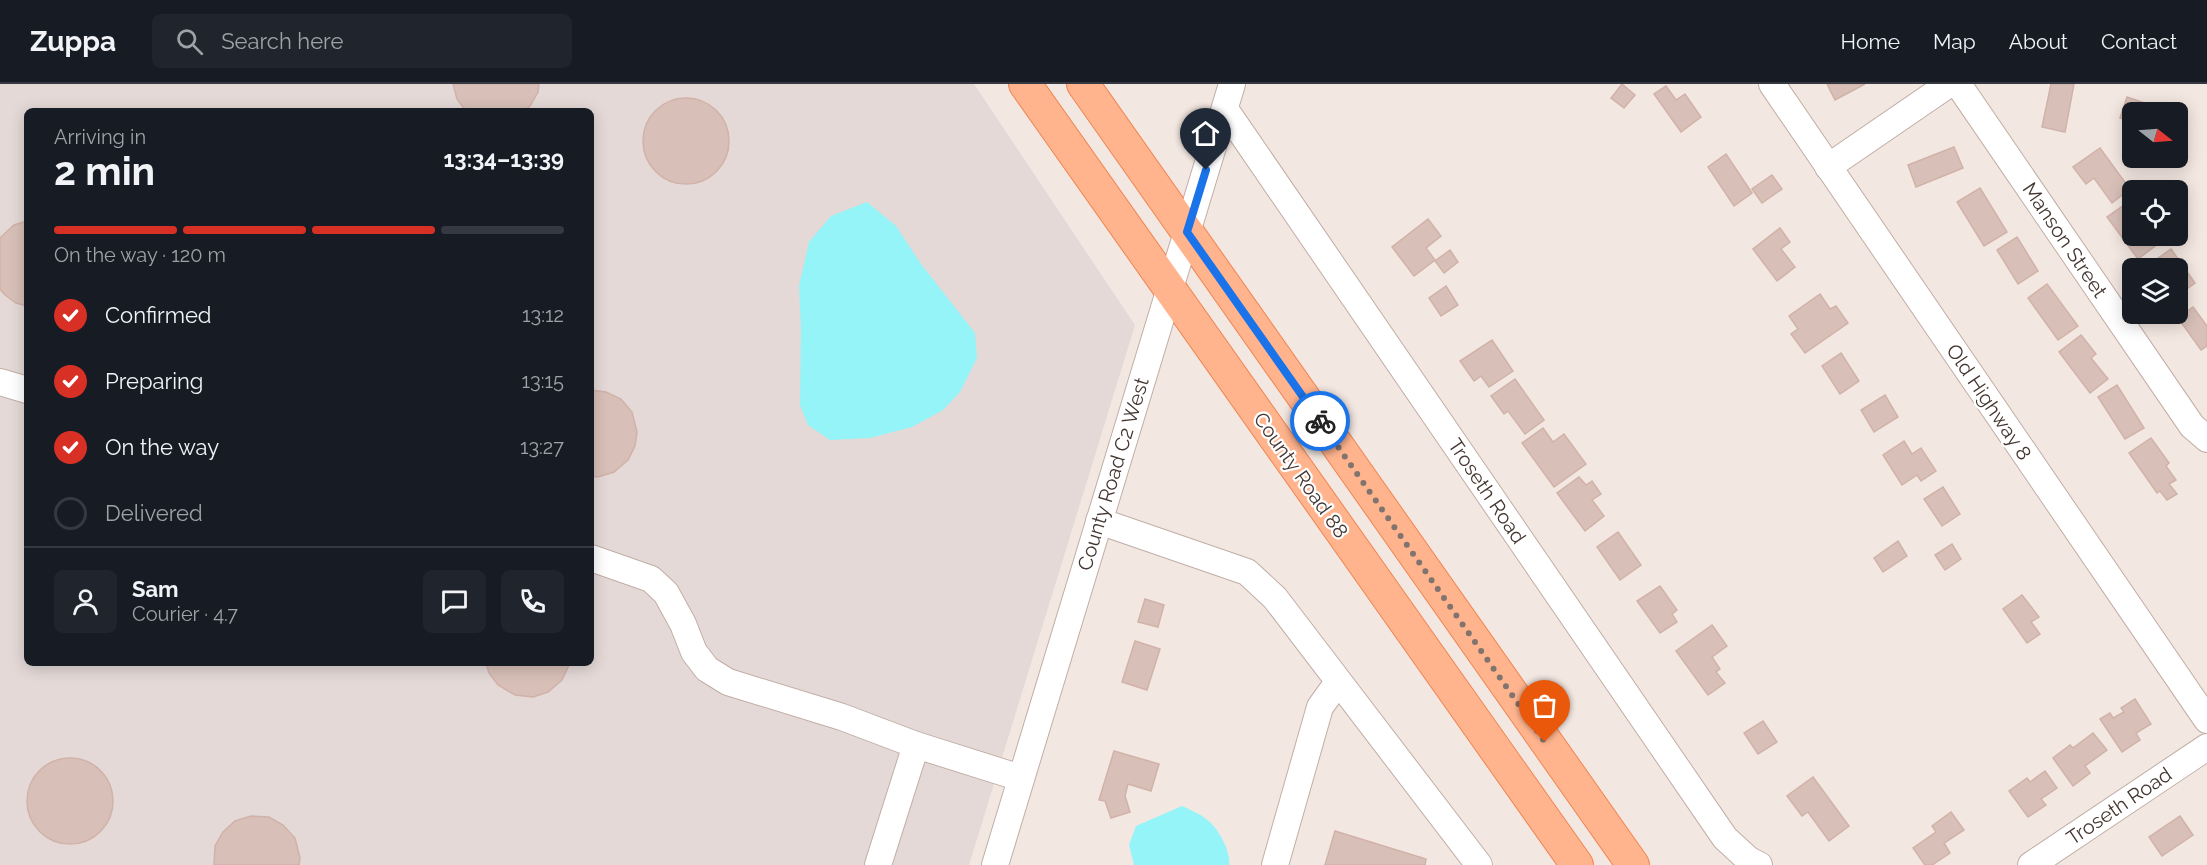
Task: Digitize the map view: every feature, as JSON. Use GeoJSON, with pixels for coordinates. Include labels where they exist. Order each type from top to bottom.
{"type":"FeatureCollection","features":[{"type":"Feature","properties":{"kind":"main road","name":"County Road 88"},"geometry":{"type":"LineString","coordinates":[[1025,84],[1577,865]]}},
{"type":"Feature","properties":{"kind":"main road"},"geometry":{"type":"LineString","coordinates":[[1083,84],[1633,865]]}},
{"type":"Feature","properties":{"kind":"street","name":"County Road C2 West"},"geometry":{"type":"LineString","coordinates":[[995,865],[1232,84]]}},
{"type":"Feature","properties":{"kind":"street","name":"Old Highway 8"},"geometry":{"type":"LineString","coordinates":[[1772,84],[1828,167],[2198,691],[2207,720]]}},
{"type":"Feature","properties":{"kind":"street"},"geometry":{"type":"LineString","coordinates":[[1828,167],[1949,84]]}},
{"type":"Feature","properties":{"kind":"street","name":"Manson Street"},"geometry":{"type":"LineString","coordinates":[[1958,84],[2200,432]]}},
{"type":"Feature","properties":{"kind":"street","name":"Troseth Road"},"geometry":{"type":"LineString","coordinates":[[1224,109],[1725,838],[1749,860],[1759,865]]}},
{"type":"Feature","properties":{"kind":"street"},"geometry":{"type":"LineString","coordinates":[[0,382],[24,389]]}},
{"type":"Feature","properties":{"kind":"street"},"geometry":{"type":"LineString","coordinates":[[1099,521],[1247,572],[1275,598],[1479,865]]}},
{"type":"Feature","properties":{"kind":"street"},"geometry":{"type":"LineString","coordinates":[[594,559],[651,579],[666,593],[683,624],[694,652],[707,669],[728,682],[842,717],[916,745],[1021,778]]}},
{"type":"Feature","properties":{"kind":"street"},"geometry":{"type":"LineString","coordinates":[[1275,865],[1320,706],[1338,682]]}},
{"type":"Feature","properties":{"kind":"street"},"geometry":{"type":"LineString","coordinates":[[878,865],[916,745]]}},
{"type":"Feature","properties":{"kind":"street","name":"Troseth Road"},"geometry":{"type":"LineString","coordinates":[[2031,865],[2207,747]]}},
{"type":"Feature","properties":{"kind":"shaded area"},"geometry":{"type":"Polygon","coordinates":[[[0,84],[974,84],[1135,325],[969,865],[0,865],[0,84]]]}},
{"type":"Feature","properties":{"kind":"water"},"geometry":{"type":"Polygon","coordinates":[[[867,202],[896,226],[921,264],[975,333],[977,358],[960,392],[943,410],[912,427],[870,438],[830,440],[808,425],[800,405],[799,286],[809,242],[831,216],[867,202]]]}},
{"type":"Feature","properties":{"kind":"water"},"geometry":{"type":"Polygon","coordinates":[[[1182,806],[1197,813],[1214,826],[1226,847],[1229,865],[1134,865],[1129,845],[1136,826],[1182,806]]]}},
{"type":"Feature","properties":{"kind":"building"},"geometry":{"type":"Polygon","coordinates":[[[453,84],[539,84],[538,92],[528,108],[464,108],[457,99],[453,84]]]}},
{"type":"Feature","properties":{"kind":"building"},"geometry":{"type":"Polygon","coordinates":[[[1622,84],[1635,95],[1624,108],[1611,98],[1622,84]]]}},
{"type":"Feature","properties":{"kind":"building"},"geometry":{"type":"Polygon","coordinates":[[[1827,84],[1865,84],[1835,100],[1827,84]]]}},
{"type":"Feature","properties":{"kind":"building"},"geometry":{"type":"Polygon","coordinates":[[[2051,84],[2074,84],[2065,132],[2042,127],[2051,84]]]}},
{"type":"Feature","properties":{"kind":"building"},"geometry":{"type":"Polygon","coordinates":[[[1666,86],[1676,100],[1685,94],[1701,117],[1681,132],[1654,94],[1666,86]]]}},
{"type":"Feature","properties":{"kind":"building"},"geometry":{"type":"Polygon","coordinates":[[[2127,97],[2142,102],[2125,102],[2127,97]]]}},
{"type":"Feature","properties":{"kind":"building"},"geometry":{"type":"Polygon","coordinates":[[[686,98],[710,105],[722,117],[729,141],[722,165],[710,177],[686,184],[662,177],[650,165],[643,141],[650,117],[662,105],[686,98]]]}},
{"type":"Feature","properties":{"kind":"building"},"geometry":{"type":"Polygon","coordinates":[[[1954,147],[1963,168],[1916,187],[1908,165],[1954,147]]]}},
{"type":"Feature","properties":{"kind":"building"},"geometry":{"type":"Polygon","coordinates":[[[2100,148],[2123,180],[2122,195],[2112,203],[2094,178],[2086,184],[2073,167],[2100,148]]]}},
{"type":"Feature","properties":{"kind":"building"},"geometry":{"type":"Polygon","coordinates":[[[1726,154],[1752,193],[1734,206],[1708,167],[1726,154]]]}},
{"type":"Feature","properties":{"kind":"building"},"geometry":{"type":"Polygon","coordinates":[[[1772,175],[1782,189],[1762,203],[1752,189],[1772,175]]]}},
{"type":"Feature","properties":{"kind":"building"},"geometry":{"type":"Polygon","coordinates":[[[1980,188],[2007,232],[1984,246],[1957,202],[1980,188]]]}},
{"type":"Feature","properties":{"kind":"building"},"geometry":{"type":"Polygon","coordinates":[[[2122,207],[2122,237],[2107,217],[2122,207]]]}},
{"type":"Feature","properties":{"kind":"building"},"geometry":{"type":"Polygon","coordinates":[[[1428,219],[1441,236],[1426,248],[1435,260],[1414,276],[1392,247],[1428,219]]]}},
{"type":"Feature","properties":{"kind":"building"},"geometry":{"type":"Polygon","coordinates":[[[24,222],[24,305],[16,303],[0,289],[0,238],[14,225],[24,222]]]}},
{"type":"Feature","properties":{"kind":"building"},"geometry":{"type":"Polygon","coordinates":[[[1780,228],[1790,242],[1781,249],[1795,267],[1777,281],[1753,249],[1780,228]]]}},
{"type":"Feature","properties":{"kind":"building"},"geometry":{"type":"Polygon","coordinates":[[[2017,237],[2038,271],[2018,284],[1997,250],[2017,237]]]}},
{"type":"Feature","properties":{"kind":"building"},"geometry":{"type":"Polygon","coordinates":[[[2128,246],[2155,246],[2139,258],[2128,246]]]}},
{"type":"Feature","properties":{"kind":"building"},"geometry":{"type":"Polygon","coordinates":[[[2171,249],[2177,258],[2158,258],[2171,249]]]}},
{"type":"Feature","properties":{"kind":"building"},"geometry":{"type":"Polygon","coordinates":[[[1450,250],[1458,262],[1444,273],[1435,261],[1450,250]]]}},
{"type":"Feature","properties":{"kind":"building"},"geometry":{"type":"Polygon","coordinates":[[[2188,273],[2195,283],[2188,288],[2188,273]]]}},
{"type":"Feature","properties":{"kind":"building"},"geometry":{"type":"Polygon","coordinates":[[[2047,284],[2078,326],[2058,340],[2028,298],[2047,284]]]}},
{"type":"Feature","properties":{"kind":"building"},"geometry":{"type":"Polygon","coordinates":[[[1446,286],[1458,305],[1441,316],[1429,298],[1446,286]]]}},
{"type":"Feature","properties":{"kind":"building"},"geometry":{"type":"Polygon","coordinates":[[[1820,294],[1830,309],[1836,306],[1848,323],[1805,353],[1791,334],[1798,329],[1789,316],[1820,294]]]}},
{"type":"Feature","properties":{"kind":"building"},"geometry":{"type":"Polygon","coordinates":[[[2193,307],[2207,326],[2207,346],[2201,350],[2182,324],[2188,324],[2188,311],[2193,307]]]}},
{"type":"Feature","properties":{"kind":"building"},"geometry":{"type":"Polygon","coordinates":[[[2081,335],[2096,354],[2091,358],[2108,379],[2090,393],[2059,352],[2081,335]]]}},
{"type":"Feature","properties":{"kind":"building"},"geometry":{"type":"Polygon","coordinates":[[[1492,340],[1513,371],[1489,387],[1481,376],[1474,381],[1460,361],[1492,340]]]}},
{"type":"Feature","properties":{"kind":"building"},"geometry":{"type":"Polygon","coordinates":[[[1841,353],[1859,381],[1840,394],[1822,366],[1841,353]]]}},
{"type":"Feature","properties":{"kind":"building"},"geometry":{"type":"Polygon","coordinates":[[[1515,379],[1544,420],[1525,434],[1508,411],[1504,414],[1491,396],[1515,379]]]}},
{"type":"Feature","properties":{"kind":"building"},"geometry":{"type":"Polygon","coordinates":[[[2117,385],[2144,428],[2125,439],[2098,397],[2117,385]]]}},
{"type":"Feature","properties":{"kind":"building"},"geometry":{"type":"Polygon","coordinates":[[[594,390],[606,392],[621,399],[632,412],[637,432],[635,446],[628,460],[614,472],[594,476],[594,390]]]}},
{"type":"Feature","properties":{"kind":"building"},"geometry":{"type":"Polygon","coordinates":[[[1885,395],[1898,417],[1874,432],[1861,410],[1885,395]]]}},
{"type":"Feature","properties":{"kind":"building"},"geometry":{"type":"Polygon","coordinates":[[[1543,428],[1553,442],[1564,434],[1586,464],[1554,487],[1522,443],[1543,428]]]}},
{"type":"Feature","properties":{"kind":"building"},"geometry":{"type":"Polygon","coordinates":[[[2151,438],[2169,463],[2166,466],[2176,480],[2169,484],[2177,494],[2167,500],[2160,491],[2157,493],[2129,453],[2151,438]]]}},
{"type":"Feature","properties":{"kind":"building"},"geometry":{"type":"Polygon","coordinates":[[[1904,441],[1912,454],[1921,448],[1936,471],[1921,481],[1917,475],[1902,485],[1883,455],[1904,441]]]}},
{"type":"Feature","properties":{"kind":"building"},"geometry":{"type":"Polygon","coordinates":[[[1579,477],[1586,485],[1592,481],[1601,494],[1592,500],[1604,516],[1585,531],[1557,493],[1579,477]]]}},
{"type":"Feature","properties":{"kind":"building"},"geometry":{"type":"Polygon","coordinates":[[[1943,487],[1960,514],[1942,526],[1924,499],[1943,487]]]}},
{"type":"Feature","properties":{"kind":"building"},"geometry":{"type":"Polygon","coordinates":[[[1618,532],[1641,565],[1620,580],[1597,547],[1618,532]]]}},
{"type":"Feature","properties":{"kind":"building"},"geometry":{"type":"Polygon","coordinates":[[[1898,541],[1907,556],[1883,572],[1874,558],[1898,541]]]}},
{"type":"Feature","properties":{"kind":"building"},"geometry":{"type":"Polygon","coordinates":[[[1952,544],[1961,559],[1945,570],[1935,555],[1952,544]]]}},
{"type":"Feature","properties":{"kind":"building"},"geometry":{"type":"Polygon","coordinates":[[[1660,586],[1677,610],[1672,614],[1677,622],[1660,633],[1637,601],[1660,586]]]}},
{"type":"Feature","properties":{"kind":"building"},"geometry":{"type":"Polygon","coordinates":[[[2022,595],[2039,617],[2031,622],[2040,634],[2027,643],[2003,609],[2022,595]]]}},
{"type":"Feature","properties":{"kind":"building"},"geometry":{"type":"Polygon","coordinates":[[[1145,599],[1164,605],[1158,627],[1138,622],[1145,599]]]}},
{"type":"Feature","properties":{"kind":"building"},"geometry":{"type":"Polygon","coordinates":[[[1712,625],[1727,646],[1712,657],[1720,669],[1716,672],[1725,683],[1708,695],[1676,651],[1712,625]]]}},
{"type":"Feature","properties":{"kind":"building"},"geometry":{"type":"Polygon","coordinates":[[[1135,641],[1160,649],[1147,690],[1122,682],[1135,641]]]}},
{"type":"Feature","properties":{"kind":"building"},"geometry":{"type":"Polygon","coordinates":[[[487,666],[569,666],[562,680],[548,692],[533,697],[515,695],[498,685],[487,666]]]}},
{"type":"Feature","properties":{"kind":"building"},"geometry":{"type":"Polygon","coordinates":[[[2135,699],[2151,724],[2136,733],[2140,740],[2122,752],[2100,719],[2110,713],[2113,718],[2124,712],[2121,708],[2135,699]]]}},
{"type":"Feature","properties":{"kind":"building"},"geometry":{"type":"Polygon","coordinates":[[[1763,721],[1777,742],[1758,754],[1744,733],[1763,721]]]}},
{"type":"Feature","properties":{"kind":"building"},"geometry":{"type":"Polygon","coordinates":[[[2093,733],[2107,750],[2085,766],[2090,773],[2073,786],[2053,758],[2070,745],[2073,748],[2093,733]]]}},
{"type":"Feature","properties":{"kind":"building"},"geometry":{"type":"Polygon","coordinates":[[[1114,751],[1159,764],[1151,791],[1128,784],[1125,796],[1130,812],[1111,818],[1105,801],[1099,800],[1114,751]]]}},
{"type":"Feature","properties":{"kind":"building"},"geometry":{"type":"Polygon","coordinates":[[[70,758],[94,765],[106,777],[113,801],[106,825],[94,837],[70,844],[46,837],[34,825],[27,801],[34,777],[46,765],[70,758]]]}},
{"type":"Feature","properties":{"kind":"building"},"geometry":{"type":"Polygon","coordinates":[[[2045,771],[2057,788],[2041,799],[2046,805],[2028,817],[2009,791],[2027,778],[2030,782],[2045,771]]]}},
{"type":"Feature","properties":{"kind":"building"},"geometry":{"type":"Polygon","coordinates":[[[1813,777],[1849,826],[1829,841],[1808,812],[1802,816],[1787,796],[1813,777]]]}},
{"type":"Feature","properties":{"kind":"building"},"geometry":{"type":"Polygon","coordinates":[[[1951,812],[1964,830],[1944,843],[1950,853],[1932,865],[1925,865],[1913,848],[1936,832],[1932,826],[1951,812]]]}},
{"type":"Feature","properties":{"kind":"building"},"geometry":{"type":"Polygon","coordinates":[[[251,816],[269,817],[283,825],[295,838],[300,858],[299,865],[214,865],[215,846],[223,832],[235,821],[251,816]]]}},
{"type":"Feature","properties":{"kind":"building"},"geometry":{"type":"Polygon","coordinates":[[[2180,816],[2193,835],[2162,856],[2149,837],[2180,816]]]}},
{"type":"Feature","properties":{"kind":"building"},"geometry":{"type":"Polygon","coordinates":[[[1335,831],[1426,859],[1425,865],[1325,865],[1335,831]]]}},
{"type":"Feature","properties":{"kind":"way so far"},"geometry":{"type":"LineString","coordinates":[[1320,421],[1545,742]]}},
{"type":"Feature","properties":{"kind":"route"},"geometry":{"type":"LineString","coordinates":[[1206,170],[1187,232],[1320,421]]}}]}
